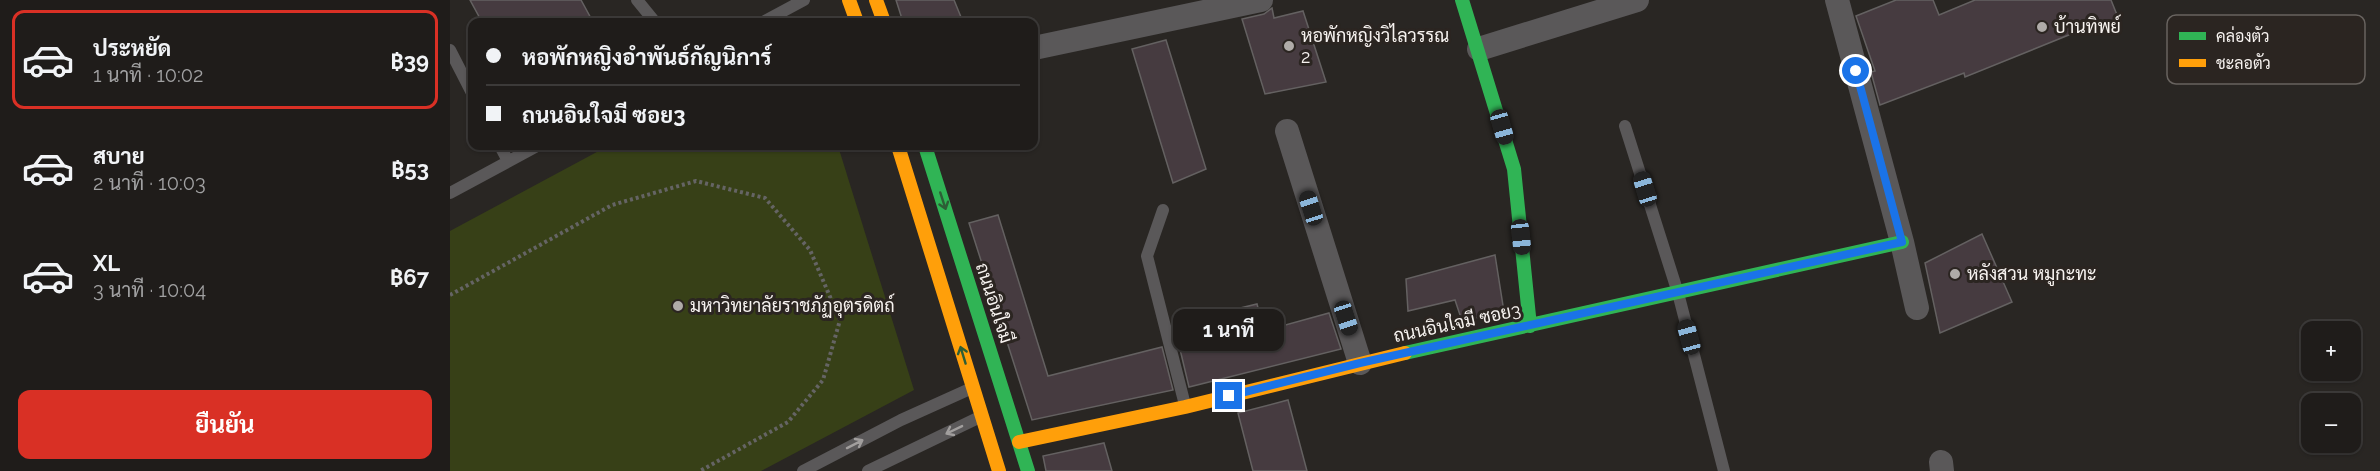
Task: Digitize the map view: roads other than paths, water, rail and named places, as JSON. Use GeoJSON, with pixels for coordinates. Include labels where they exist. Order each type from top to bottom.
{"type":"FeatureCollection","features":[{"type":"Feature","properties":{"kind":"street"},"geometry":{"type":"LineString","coordinates":[[849,0],[855,18]]}},
{"type":"Feature","properties":{"kind":"street"},"geometry":{"type":"LineString","coordinates":[[876,0],[883,18]]}},
{"type":"Feature","properties":{"kind":"street"},"geometry":{"type":"LineString","coordinates":[[1038,47],[1194,6],[1261,0]]}},
{"type":"Feature","properties":{"kind":"street"},"geometry":{"type":"LineString","coordinates":[[1462,0],[1479,49],[1514,169],[1530,326]]}},
{"type":"Feature","properties":{"kind":"street"},"geometry":{"type":"LineString","coordinates":[[1479,49],[1637,0]]}},
{"type":"Feature","properties":{"kind":"street"},"geometry":{"type":"LineString","coordinates":[[1844,2],[1917,308]]}},
{"type":"Feature","properties":{"kind":"street"},"geometry":{"type":"LineString","coordinates":[[1287,131],[1360,363]]}},
{"type":"Feature","properties":{"kind":"street","name":"ถนนอินใจมี"},"geometry":{"type":"LineString","coordinates":[[899,150],[986,382],[995,412],[1019,442],[1028,471]]}},
{"type":"Feature","properties":{"kind":"street","name":"ถนนอินใจมี"},"geometry":{"type":"LineString","coordinates":[[926,150],[995,412],[999,471]]}},
{"type":"Feature","properties":{"kind":"street","name":"ถนนอินใจมี ซอย3"},"geometry":{"type":"LineString","coordinates":[[1019,442],[1902,242]]}},
{"type":"Feature","properties":{"kind":"lane"},"geometry":{"type":"LineString","coordinates":[[637,0],[653,18]]}},
{"type":"Feature","properties":{"kind":"lane"},"geometry":{"type":"LineString","coordinates":[[770,18],[804,0]]}},
{"type":"Feature","properties":{"kind":"lane"},"geometry":{"type":"LineString","coordinates":[[450,50],[468,85]]}},
{"type":"Feature","properties":{"kind":"lane"},"geometry":{"type":"LineString","coordinates":[[1625,126],[1678,293],[1724,471]]}},
{"type":"Feature","properties":{"kind":"lane"},"geometry":{"type":"LineString","coordinates":[[502,150],[508,161]]}},
{"type":"Feature","properties":{"kind":"lane"},"geometry":{"type":"LineString","coordinates":[[450,193],[529,150]]}},
{"type":"Feature","properties":{"kind":"lane"},"geometry":{"type":"LineString","coordinates":[[1163,210],[1147,256],[1185,406]]}},
{"type":"Feature","properties":{"kind":"lane"},"geometry":{"type":"LineString","coordinates":[[803,471],[901,420],[986,382]]}},
{"type":"Feature","properties":{"kind":"lane"},"geometry":{"type":"LineString","coordinates":[[868,471],[995,412]]}},
{"type":"Feature","properties":{"kind":"place","name":"บ้านทิพย์"},"geometry":{"type":"Point","coordinates":[2042,27]}},
{"type":"Feature","properties":{"kind":"place","name":"หอพักหญิงวิไลวรรณ 2"},"geometry":{"type":"Point","coordinates":[1289,46]}},
{"type":"Feature","properties":{"kind":"place","name":"หลังสวน หมูกะทะ"},"geometry":{"type":"Point","coordinates":[1955,274]}},
{"type":"Feature","properties":{"kind":"place","name":"มหาวิทยาลัยราชภัฏอุตรดิตถ์"},"geometry":{"type":"Point","coordinates":[678,306]}}]}
